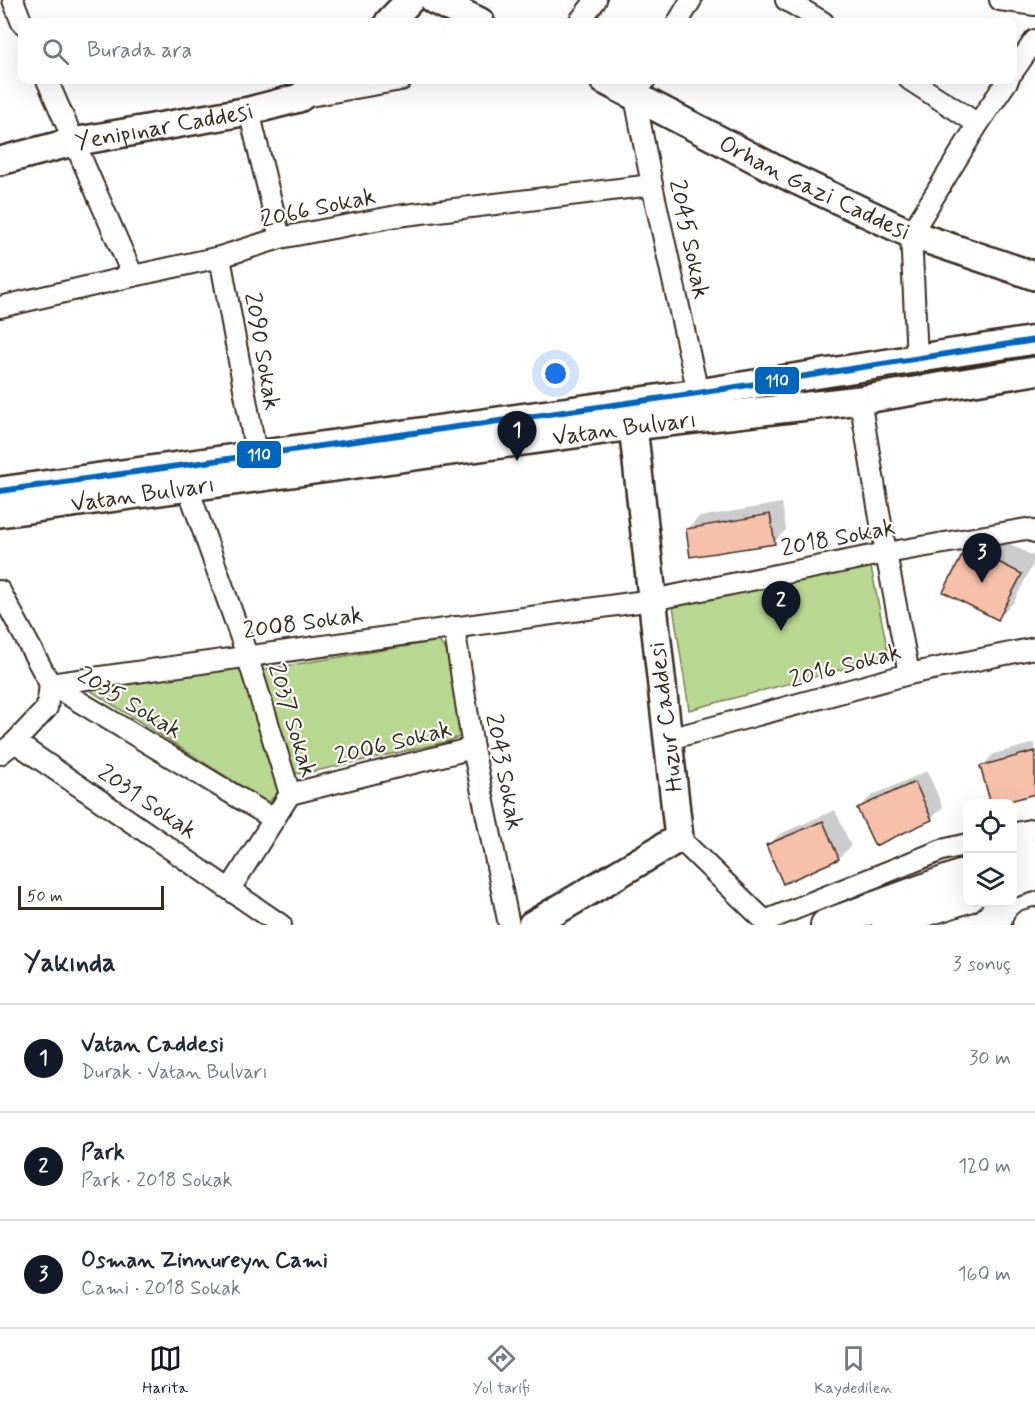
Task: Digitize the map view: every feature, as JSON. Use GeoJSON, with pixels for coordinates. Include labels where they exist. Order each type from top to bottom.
{"type":"FeatureCollection","features":[{"type":"Feature","properties":{"kind":"main road"},"geometry":{"type":"LineString","coordinates":[[393,18],[410,0]]}},
{"type":"Feature","properties":{"kind":"main road"},"geometry":{"type":"LineString","coordinates":[[434,0],[472,18]]}},
{"type":"Feature","properties":{"kind":"main road","name":"Yenipınar Caddesi"},"geometry":{"type":"LineString","coordinates":[[0,162],[73,142],[249,111],[298,98],[317,84]]}},
{"type":"Feature","properties":{"kind":"main road","name":"Orhan Gazi Caddesi"},"geometry":{"type":"LineString","coordinates":[[622,84],[640,88],[792,178],[911,234],[1035,276]]}},
{"type":"Feature","properties":{"kind":"main road","name":"Vatan Bulvarı"},"geometry":{"type":"LineString","coordinates":[[0,490],[698,393],[1035,339]]}},
{"type":"Feature","properties":{"kind":"main road","name":"Vatan Bulvarı"},"geometry":{"type":"LineString","coordinates":[[0,513],[633,426],[860,400],[1035,371]]}},
{"type":"Feature","properties":{"kind":"main road","name":"Huzur Caddesi"},"geometry":{"type":"LineString","coordinates":[[633,426],[679,838]]}},
{"type":"Feature","properties":{"kind":"main road"},"geometry":{"type":"LineString","coordinates":[[532,925],[679,838]]}},
{"type":"Feature","properties":{"kind":"main road"},"geometry":{"type":"LineString","coordinates":[[1017,857],[1035,854]]}},
{"type":"Feature","properties":{"kind":"main road"},"geometry":{"type":"LineString","coordinates":[[826,925],[963,875]]}},
{"type":"Feature","properties":{"kind":"main road"},"geometry":{"type":"LineString","coordinates":[[1017,880],[1035,875]]}},
{"type":"Feature","properties":{"kind":"main road"},"geometry":{"type":"LineString","coordinates":[[887,925],[963,899]]}},
{"type":"Feature","properties":{"kind":"main road"},"geometry":{"type":"LineString","coordinates":[[1028,925],[1035,923]]}},
{"type":"Feature","properties":{"kind":"street"},"geometry":{"type":"LineString","coordinates":[[12,0],[20,18]]}},
{"type":"Feature","properties":{"kind":"street"},"geometry":{"type":"LineString","coordinates":[[582,18],[596,0]]}},
{"type":"Feature","properties":{"kind":"street"},"geometry":{"type":"LineString","coordinates":[[680,18],[691,0]]}},
{"type":"Feature","properties":{"kind":"street"},"geometry":{"type":"LineString","coordinates":[[786,0],[816,18]]}},
{"type":"Feature","properties":{"kind":"street"},"geometry":{"type":"LineString","coordinates":[[1000,0],[1035,5]]}},
{"type":"Feature","properties":{"kind":"street"},"geometry":{"type":"LineString","coordinates":[[1017,66],[1035,40]]}},
{"type":"Feature","properties":{"kind":"street"},"geometry":{"type":"LineString","coordinates":[[49,84],[133,276]]}},
{"type":"Feature","properties":{"kind":"street"},"geometry":{"type":"LineString","coordinates":[[298,98],[378,84]]}},
{"type":"Feature","properties":{"kind":"street"},"geometry":{"type":"LineString","coordinates":[[916,84],[978,124]]}},
{"type":"Feature","properties":{"kind":"street"},"geometry":{"type":"LineString","coordinates":[[917,358],[911,234],[978,124],[1005,84]]}},
{"type":"Feature","properties":{"kind":"street","name":"2045 Sokak"},"geometry":{"type":"LineString","coordinates":[[640,88],[652,185],[698,393]]}},
{"type":"Feature","properties":{"kind":"street"},"geometry":{"type":"LineString","coordinates":[[249,111],[280,238]]}},
{"type":"Feature","properties":{"kind":"street","name":"2066 Sokak"},"geometry":{"type":"LineString","coordinates":[[0,307],[220,257],[280,238],[397,216],[652,185]]}},
{"type":"Feature","properties":{"kind":"street","name":"2090 Sokak"},"geometry":{"type":"LineString","coordinates":[[220,257],[256,454]]}},
{"type":"Feature","properties":{"kind":"street"},"geometry":{"type":"LineString","coordinates":[[860,400],[909,674]]}},
{"type":"Feature","properties":{"kind":"street","name":"2037 Sokak"},"geometry":{"type":"LineString","coordinates":[[188,488],[247,655],[290,794],[230,889]]}},
{"type":"Feature","properties":{"kind":"street","name":"2018 Sokak"},"geometry":{"type":"LineString","coordinates":[[652,600],[886,553],[1026,529],[1035,532]]}},
{"type":"Feature","properties":{"kind":"street","name":"2035 Sokak"},"geometry":{"type":"LineString","coordinates":[[0,591],[50,684],[274,819]]}},
{"type":"Feature","properties":{"kind":"street","name":"2008 Sokak"},"geometry":{"type":"LineString","coordinates":[[50,684],[652,600]]}},
{"type":"Feature","properties":{"kind":"street","name":"2043 Sokak"},"geometry":{"type":"LineString","coordinates":[[454,627],[473,748],[509,925]]}},
{"type":"Feature","properties":{"kind":"street","name":"2016 Sokak"},"geometry":{"type":"LineString","coordinates":[[669,739],[909,674],[1035,648]]}},
{"type":"Feature","properties":{"kind":"street"},"geometry":{"type":"LineString","coordinates":[[7,748],[47,708],[50,684]]}},
{"type":"Feature","properties":{"kind":"street","name":"2031 Sokak"},"geometry":{"type":"LineString","coordinates":[[7,748],[230,889],[281,925]]}},
{"type":"Feature","properties":{"kind":"street","name":"2006 Sokak"},"geometry":{"type":"LineString","coordinates":[[290,794],[473,748]]}},
{"type":"Feature","properties":{"kind":"street"},"geometry":{"type":"LineString","coordinates":[[1017,833],[1035,829]]}},
{"type":"Feature","properties":{"kind":"street"},"geometry":{"type":"LineString","coordinates":[[679,838],[765,921],[942,849],[963,845]]}},
{"type":"Feature","properties":{"kind":"street"},"geometry":{"type":"LineString","coordinates":[[252,904],[266,925]]}},
{"type":"Feature","properties":{"kind":"green space"},"geometry":{"type":"Polygon","coordinates":[[[870,562],[889,657],[689,710],[673,606],[870,562]]]}},
{"type":"Feature","properties":{"kind":"green space"},"geometry":{"type":"Polygon","coordinates":[[[439,641],[449,655],[461,736],[446,742],[302,774],[294,773],[261,677],[266,669],[439,641]]]}},
{"type":"Feature","properties":{"kind":"green space"},"geometry":{"type":"Polygon","coordinates":[[[233,666],[242,671],[280,790],[268,803],[86,688],[233,666]]]}},
{"type":"Feature","properties":{"kind":"building"},"geometry":{"type":"Polygon","coordinates":[[[770,514],[775,544],[690,557],[686,529],[770,514]]]}},
{"type":"Feature","properties":{"kind":"building"},"geometry":{"type":"Polygon","coordinates":[[[975,550],[1022,574],[998,620],[943,592],[964,552],[975,550]]]}},
{"type":"Feature","properties":{"kind":"building"},"geometry":{"type":"Polygon","coordinates":[[[1035,751],[1035,794],[1017,799],[990,799],[980,766],[1035,751]]]}},
{"type":"Feature","properties":{"kind":"building"},"geometry":{"type":"Polygon","coordinates":[[[915,782],[932,820],[875,846],[857,808],[915,782]]]}},
{"type":"Feature","properties":{"kind":"building"},"geometry":{"type":"Polygon","coordinates":[[[823,821],[839,859],[783,884],[766,845],[823,821]]]}},
{"type":"Feature","properties":{"kind":"transit line","name":"110"},"geometry":{"type":"LineString","coordinates":[[0,491],[698,393],[1035,340]]}},
{"type":"Feature","properties":{"kind":"place","name":"Vatan Caddesi"},"geometry":{"type":"Point","coordinates":[517,461]}},
{"type":"Feature","properties":{"kind":"place","name":"Osman Zinnureyn Cami"},"geometry":{"type":"Point","coordinates":[982,583]}},
{"type":"Feature","properties":{"kind":"place","name":"Park"},"geometry":{"type":"Point","coordinates":[781,631]}}]}
